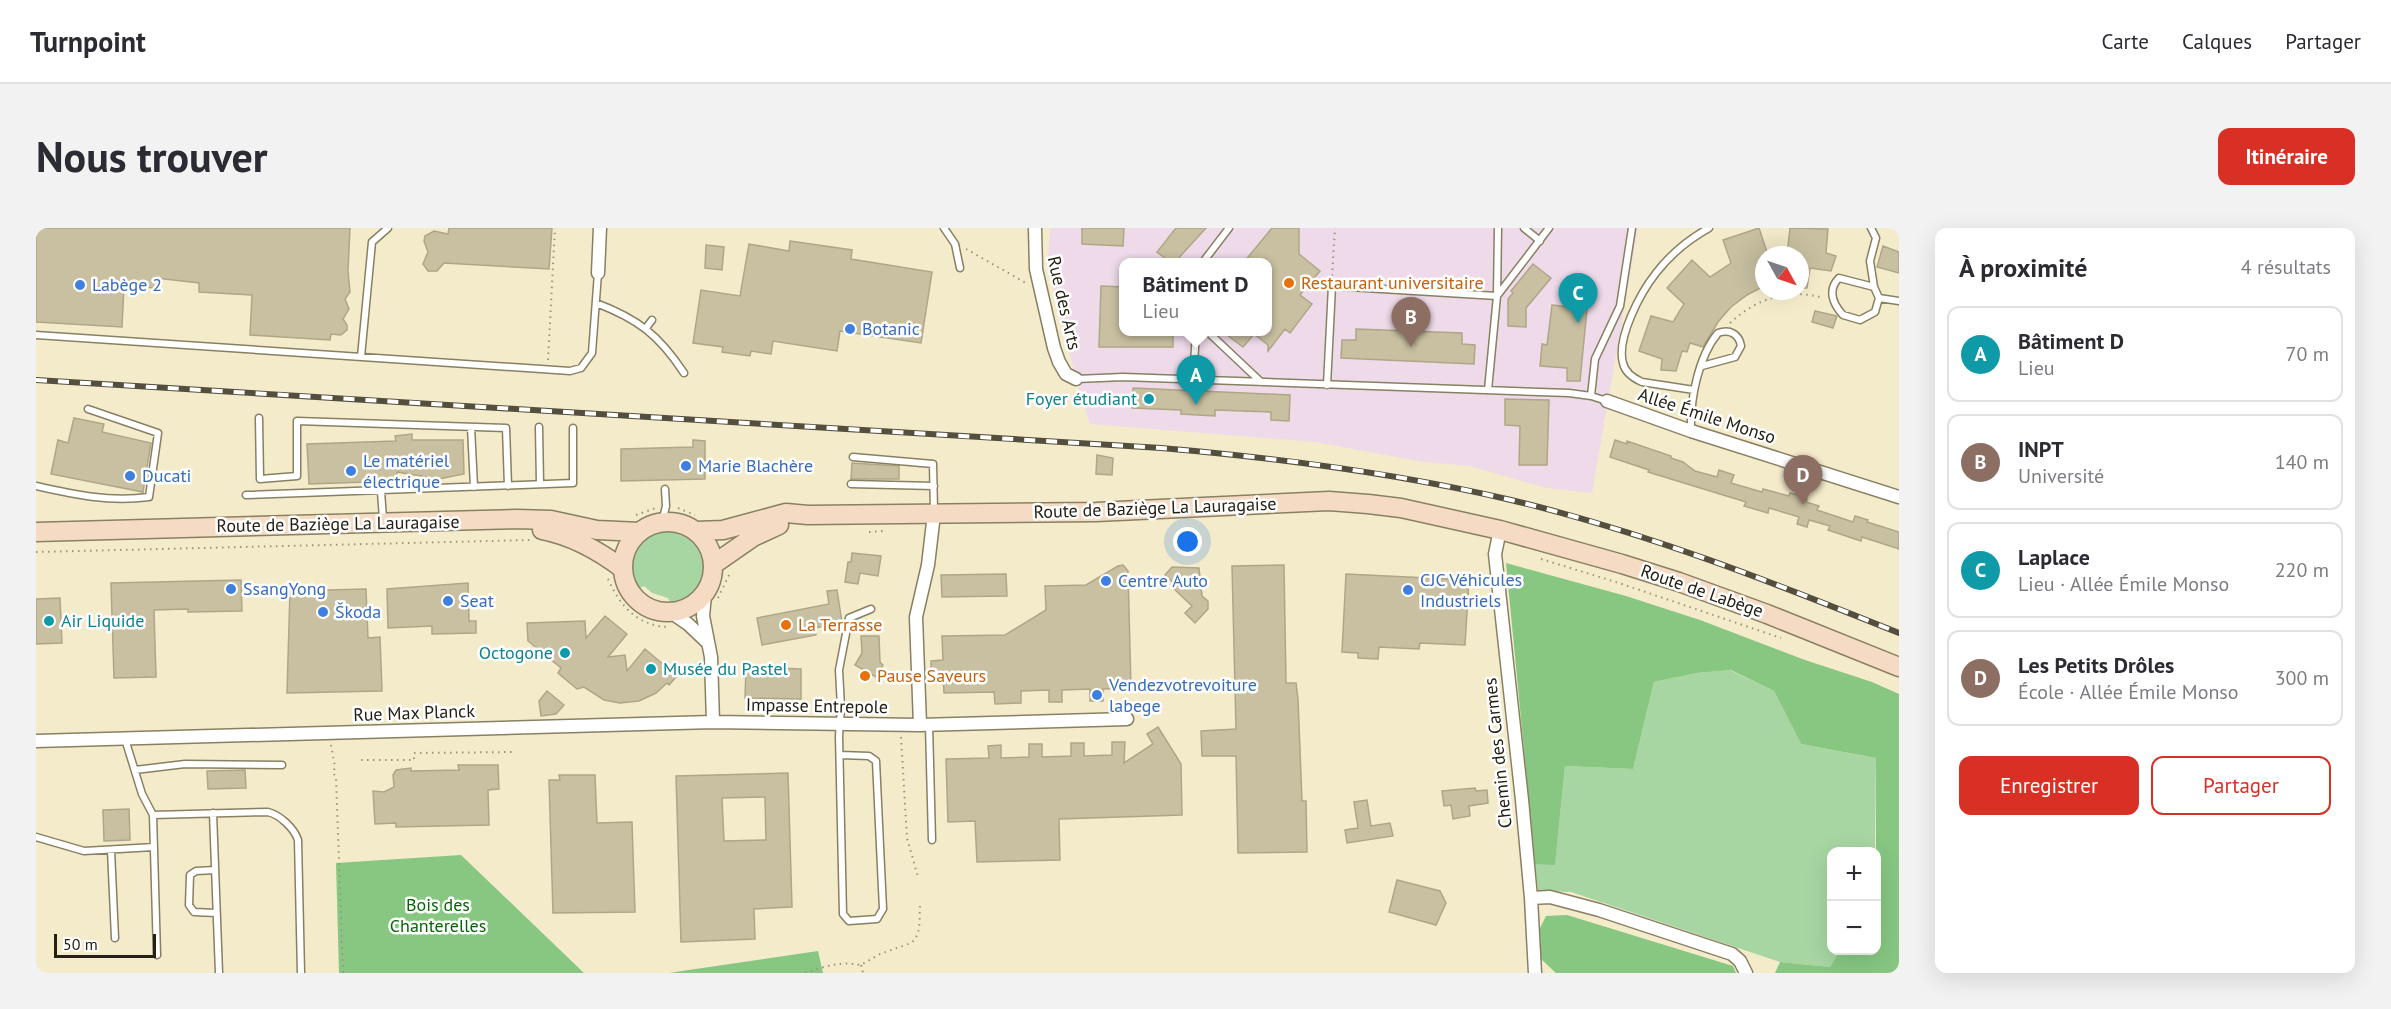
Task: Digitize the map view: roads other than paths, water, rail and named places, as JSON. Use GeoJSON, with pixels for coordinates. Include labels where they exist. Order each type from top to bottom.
{"type":"FeatureCollection","features":[{"type":"Feature","properties":{"kind":"main road","name":"Route de Baziège La Lauragaise"},"geometry":{"type":"LineString","coordinates":[[697,531],[723,530],[786,513],[808,515],[1096,512],[1348,501],[1401,508],[1500,530]]}},
{"type":"Feature","properties":{"kind":"main road"},"geometry":{"type":"LineString","coordinates":[[659,515],[697,531],[706,541],[714,564],[710,599],[695,604],[671,620],[639,601],[615,573],[630,542],[635,524],[650,525],[659,515]]}},
{"type":"Feature","properties":{"kind":"main road","name":"Route de Baziège La Lauragaise"},"geometry":{"type":"LineString","coordinates":[[714,564],[753,537],[808,515]]}},
{"type":"Feature","properties":{"kind":"main road","name":"Route de Baziège La Lauragaise"},"geometry":{"type":"LineString","coordinates":[[36,532],[551,520],[597,530],[635,524]]}},
{"type":"Feature","properties":{"kind":"main road","name":"Route de Baziège La Lauragaise"},"geometry":{"type":"LineString","coordinates":[[36,542],[543,530],[573,538],[604,554],[615,573]]}},
{"type":"Feature","properties":{"kind":"main road","name":"Route de Labège"},"geometry":{"type":"LineString","coordinates":[[1500,530],[1586,553],[1679,582],[1899,667]]}},
{"type":"Feature","properties":{"kind":"street"},"geometry":{"type":"LineString","coordinates":[[598,273],[600,228]]}},
{"type":"Feature","properties":{"kind":"street","name":"Rue des Arts"},"geometry":{"type":"LineString","coordinates":[[1035,228],[1034,250],[1039,283],[1059,362],[1066,374],[1076,379]]}},
{"type":"Feature","properties":{"kind":"street","name":"Allée Émile Monso"},"geometry":{"type":"LineString","coordinates":[[1607,401],[1691,431],[1899,496]]}},
{"type":"Feature","properties":{"kind":"street"},"geometry":{"type":"LineString","coordinates":[[925,725],[916,617],[928,565],[934,514]]}},
{"type":"Feature","properties":{"kind":"street","name":"Chemin des Carmes"},"geometry":{"type":"LineString","coordinates":[[1500,530],[1495,554],[1531,898],[1534,973]]}},
{"type":"Feature","properties":{"kind":"street"},"geometry":{"type":"LineString","coordinates":[[710,599],[703,616],[711,657],[713,722]]}},
{"type":"Feature","properties":{"kind":"street"},"geometry":{"type":"LineString","coordinates":[[671,620],[688,624],[708,643]]}},
{"type":"Feature","properties":{"kind":"street","name":"Impasse Entrepole"},"geometry":{"type":"LineString","coordinates":[[713,722],[925,725],[1127,718]]}},
{"type":"Feature","properties":{"kind":"street","name":"Rue Max Planck"},"geometry":{"type":"LineString","coordinates":[[36,741],[713,722]]}},
{"type":"Feature","properties":{"kind":"street"},"geometry":{"type":"LineString","coordinates":[[1531,898],[1551,897],[1599,910],[1732,954],[1740,961],[1746,973]]}},
{"type":"Feature","properties":{"kind":"lane"},"geometry":{"type":"LineString","coordinates":[[361,357],[372,242],[388,228]]}},
{"type":"Feature","properties":{"kind":"lane"},"geometry":{"type":"LineString","coordinates":[[944,228],[955,244],[960,268]]}},
{"type":"Feature","properties":{"kind":"lane"},"geometry":{"type":"LineString","coordinates":[[1206,258],[1229,228]]}},
{"type":"Feature","properties":{"kind":"lane"},"geometry":{"type":"LineString","coordinates":[[1488,390],[1497,296],[1498,228]]}},
{"type":"Feature","properties":{"kind":"lane"},"geometry":{"type":"LineString","coordinates":[[1524,228],[1540,241]]}},
{"type":"Feature","properties":{"kind":"lane"},"geometry":{"type":"LineString","coordinates":[[1497,296],[1549,228]]}},
{"type":"Feature","properties":{"kind":"lane"},"geometry":{"type":"LineString","coordinates":[[1591,396],[1595,359],[1620,306],[1632,228]]}},
{"type":"Feature","properties":{"kind":"lane"},"geometry":{"type":"LineString","coordinates":[[1694,390],[1642,382],[1627,372],[1622,354],[1628,327],[1644,290],[1667,261],[1685,244],[1709,228]]}},
{"type":"Feature","properties":{"kind":"lane"},"geometry":{"type":"LineString","coordinates":[[1871,228],[1876,238],[1870,261],[1874,287],[1880,298],[1875,312],[1860,320],[1843,315],[1832,300],[1833,289],[1839,278],[1874,287]]}},
{"type":"Feature","properties":{"kind":"lane"},"geometry":{"type":"LineString","coordinates":[[36,335],[570,371],[580,368],[587,362],[593,349],[598,273]]}},
{"type":"Feature","properties":{"kind":"lane"},"geometry":{"type":"LineString","coordinates":[[1327,384],[1332,286],[1497,296]]}},
{"type":"Feature","properties":{"kind":"lane"},"geometry":{"type":"LineString","coordinates":[[1880,298],[1899,301]]}},
{"type":"Feature","properties":{"kind":"lane"},"geometry":{"type":"LineString","coordinates":[[596,303],[633,319],[646,328],[667,349],[684,373]]}},
{"type":"Feature","properties":{"kind":"lane"},"geometry":{"type":"LineString","coordinates":[[646,328],[652,320]]}},
{"type":"Feature","properties":{"kind":"lane"},"geometry":{"type":"LineString","coordinates":[[1691,431],[1690,407],[1694,390],[1702,366],[1713,339],[1718,333],[1724,331],[1736,334],[1740,340],[1740,352],[1729,360],[1702,366]]}},
{"type":"Feature","properties":{"kind":"lane"},"geometry":{"type":"LineString","coordinates":[[1193,380],[1196,336]]}},
{"type":"Feature","properties":{"kind":"lane"},"geometry":{"type":"LineString","coordinates":[[1212,336],[1262,382]]}},
{"type":"Feature","properties":{"kind":"lane"},"geometry":{"type":"LineString","coordinates":[[1076,379],[1123,377],[1579,393],[1607,401]]}},
{"type":"Feature","properties":{"kind":"lane"},"geometry":{"type":"LineString","coordinates":[[36,486],[89,498],[123,501],[149,497],[159,433],[88,409]]}},
{"type":"Feature","properties":{"kind":"lane"},"geometry":{"type":"LineString","coordinates":[[260,418],[260,479],[297,477],[297,421],[506,428],[508,486]]}},
{"type":"Feature","properties":{"kind":"lane"},"geometry":{"type":"LineString","coordinates":[[471,427],[474,487]]}},
{"type":"Feature","properties":{"kind":"lane"},"geometry":{"type":"LineString","coordinates":[[539,427],[540,484]]}},
{"type":"Feature","properties":{"kind":"lane"},"geometry":{"type":"LineString","coordinates":[[246,495],[573,483],[573,428]]}},
{"type":"Feature","properties":{"kind":"lane"},"geometry":{"type":"LineString","coordinates":[[853,457],[933,464],[934,514]]}},
{"type":"Feature","properties":{"kind":"lane"},"geometry":{"type":"LineString","coordinates":[[851,484],[934,486]]}},
{"type":"Feature","properties":{"kind":"lane"},"geometry":{"type":"LineString","coordinates":[[659,515],[666,506],[665,489]]}},
{"type":"Feature","properties":{"kind":"lane"},"geometry":{"type":"LineString","coordinates":[[381,491],[383,523]]}},
{"type":"Feature","properties":{"kind":"lane"},"geometry":{"type":"LineString","coordinates":[[840,755],[869,756],[876,761],[883,909],[877,919],[871,921],[849,921],[843,914],[839,725],[841,707],[838,680],[847,622],[853,615],[870,609]]}},
{"type":"Feature","properties":{"kind":"lane"},"geometry":{"type":"LineString","coordinates":[[925,725],[932,840]]}},
{"type":"Feature","properties":{"kind":"lane"},"geometry":{"type":"LineString","coordinates":[[125,739],[142,794],[153,815],[157,955]]}},
{"type":"Feature","properties":{"kind":"lane"},"geometry":{"type":"LineString","coordinates":[[135,771],[185,764],[282,765]]}},
{"type":"Feature","properties":{"kind":"lane"},"geometry":{"type":"LineString","coordinates":[[153,815],[268,812],[276,814],[296,833],[301,973]]}},
{"type":"Feature","properties":{"kind":"lane"},"geometry":{"type":"LineString","coordinates":[[213,813],[219,973]]}},
{"type":"Feature","properties":{"kind":"lane"},"geometry":{"type":"LineString","coordinates":[[36,837],[84,851],[154,848]]}},
{"type":"Feature","properties":{"kind":"lane"},"geometry":{"type":"LineString","coordinates":[[111,850],[115,938]]}},
{"type":"Feature","properties":{"kind":"lane"},"geometry":{"type":"LineString","coordinates":[[215,870],[196,871],[190,874],[189,905],[194,912],[216,914]]}},
{"type":"Feature","properties":{"kind":"railway"},"geometry":{"type":"LineString","coordinates":[[36,380],[1161,448],[1337,468],[1468,490],[1610,527],[1708,559],[1899,633]]}},
{"type":"Feature","properties":{"kind":"place","name":"Restaurant universitaire"},"geometry":{"type":"Point","coordinates":[1289,283]}},
{"type":"Feature","properties":{"kind":"place","name":"Labège 2"},"geometry":{"type":"Point","coordinates":[80,285]}},
{"type":"Feature","properties":{"kind":"place","name":"Laplace"},"geometry":{"type":"Point","coordinates":[1578,323]}},
{"type":"Feature","properties":{"kind":"place","name":"Botanic"},"geometry":{"type":"Point","coordinates":[850,329]}},
{"type":"Feature","properties":{"kind":"place","name":"INPT"},"geometry":{"type":"Point","coordinates":[1411,347]}},
{"type":"Feature","properties":{"kind":"place","name":"Foyer étudiant"},"geometry":{"type":"Point","coordinates":[1149,399]}},
{"type":"Feature","properties":{"kind":"place","name":"Bâtiment D"},"geometry":{"type":"Point","coordinates":[1196,405]}},
{"type":"Feature","properties":{"kind":"place","name":"Marie Blachère"},"geometry":{"type":"Point","coordinates":[686,466]}},
{"type":"Feature","properties":{"kind":"place","name":"Le matériel électrique"},"geometry":{"type":"Point","coordinates":[351,471]}},
{"type":"Feature","properties":{"kind":"place","name":"Ducati"},"geometry":{"type":"Point","coordinates":[130,476]}},
{"type":"Feature","properties":{"kind":"place","name":"Les Petits Drôles"},"geometry":{"type":"Point","coordinates":[1803,505]}},
{"type":"Feature","properties":{"kind":"place","name":"Centre Auto"},"geometry":{"type":"Point","coordinates":[1106,581]}},
{"type":"Feature","properties":{"kind":"place","name":"SsangYong"},"geometry":{"type":"Point","coordinates":[231,589]}},
{"type":"Feature","properties":{"kind":"place","name":"CJC Véhicules Industriels"},"geometry":{"type":"Point","coordinates":[1408,590]}},
{"type":"Feature","properties":{"kind":"place","name":"Seat"},"geometry":{"type":"Point","coordinates":[448,601]}},
{"type":"Feature","properties":{"kind":"place","name":"Škoda"},"geometry":{"type":"Point","coordinates":[323,612]}},
{"type":"Feature","properties":{"kind":"place","name":"Air Liquide"},"geometry":{"type":"Point","coordinates":[49,621]}},
{"type":"Feature","properties":{"kind":"place","name":"La Terrasse"},"geometry":{"type":"Point","coordinates":[786,625]}},
{"type":"Feature","properties":{"kind":"place","name":"Octogone"},"geometry":{"type":"Point","coordinates":[565,653]}},
{"type":"Feature","properties":{"kind":"place","name":"Musée du Pastel"},"geometry":{"type":"Point","coordinates":[651,669]}},
{"type":"Feature","properties":{"kind":"place","name":"Pause Saveurs"},"geometry":{"type":"Point","coordinates":[865,676]}},
{"type":"Feature","properties":{"kind":"place","name":"Vendezvotrevoiture labege"},"geometry":{"type":"Point","coordinates":[1097,695]}},
{"type":"Feature","properties":{"kind":"park label","name":"Bois des Chanterelles"},"geometry":{"type":"Point","coordinates":[438,915]}}]}
